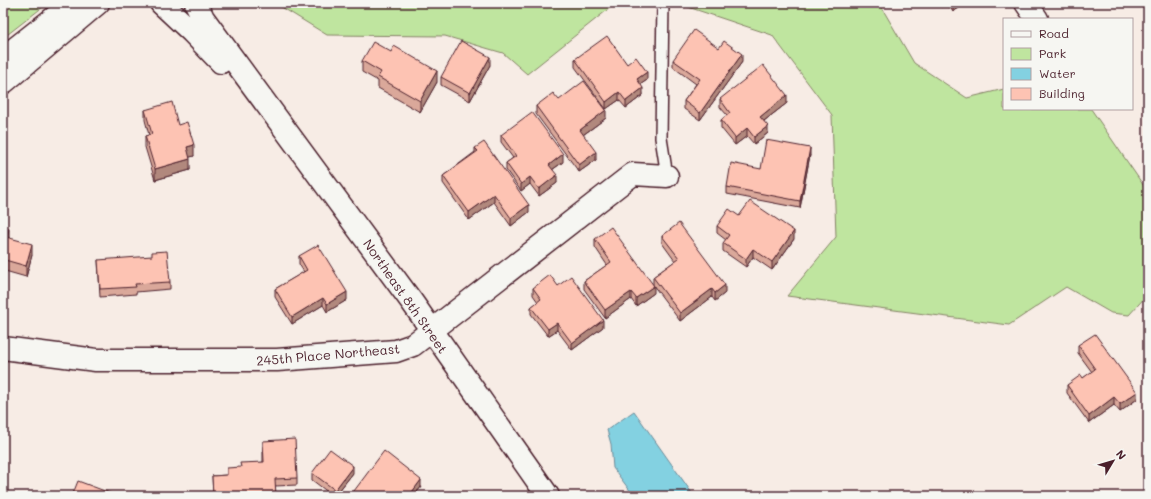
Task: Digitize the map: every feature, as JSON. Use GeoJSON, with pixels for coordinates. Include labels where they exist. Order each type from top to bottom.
{"type":"FeatureCollection","features":[{"type":"Feature","properties":{"kind":"street"},"geometry":{"type":"LineString","coordinates":[[3,58],[73,3]]}},
{"type":"Feature","properties":{"kind":"street"},"geometry":{"type":"LineString","coordinates":[[3,82],[98,3]]}},
{"type":"Feature","properties":{"kind":"street","name":"Northeast 8th Street"},"geometry":{"type":"LineString","coordinates":[[162,3],[192,32],[243,86],[262,98]]}},
{"type":"Feature","properties":{"kind":"street","name":"Northeast 8th Street"},"geometry":{"type":"LineString","coordinates":[[196,3],[203,18],[432,331],[548,496]]}},
{"type":"Feature","properties":{"kind":"street"},"geometry":{"type":"LineString","coordinates":[[1026,3],[1036,18]]}},
{"type":"Feature","properties":{"kind":"street","name":"245th Place Northeast"},"geometry":{"type":"LineString","coordinates":[[3,348],[96,360],[277,360],[396,351],[413,345],[432,331],[633,174],[667,176]]}},
{"type":"Feature","properties":{"kind":"lane"},"geometry":{"type":"LineString","coordinates":[[663,3],[661,138],[667,176]]}},
{"type":"Feature","properties":{"kind":"green space"},"geometry":{"type":"Polygon","coordinates":[[[3,3],[48,3],[3,38],[3,3]]]}},
{"type":"Feature","properties":{"kind":"green space"},"geometry":{"type":"Polygon","coordinates":[[[275,3],[616,3],[527,74],[503,53],[445,36],[327,35],[275,3]]]}},
{"type":"Feature","properties":{"kind":"green space"},"geometry":{"type":"Polygon","coordinates":[[[689,3],[879,3],[914,63],[967,98],[1003,89],[1003,110],[1092,110],[1148,192],[1148,294],[1129,315],[1111,313],[1066,287],[1009,325],[787,296],[836,237],[832,115],[772,35],[688,7],[689,3]]]}},
{"type":"Feature","properties":{"kind":"water"},"geometry":{"type":"Polygon","coordinates":[[[634,411],[694,496],[634,496],[613,468],[611,444],[607,430],[634,411]]]}},
{"type":"Feature","properties":{"kind":"building"},"geometry":{"type":"Polygon","coordinates":[[[694,30],[719,48],[724,41],[742,54],[700,113],[684,101],[700,79],[673,60],[694,30]]]}},
{"type":"Feature","properties":{"kind":"building"},"geometry":{"type":"Polygon","coordinates":[[[607,36],[627,64],[636,57],[647,72],[637,79],[643,88],[626,101],[619,92],[606,102],[575,59],[607,36]]]}},
{"type":"Feature","properties":{"kind":"building"},"geometry":{"type":"Polygon","coordinates":[[[461,41],[490,57],[470,93],[441,77],[461,41]]]}},
{"type":"Feature","properties":{"kind":"building"},"geometry":{"type":"Polygon","coordinates":[[[373,42],[391,52],[394,46],[437,71],[420,101],[378,77],[381,72],[362,61],[373,42]]]}},
{"type":"Feature","properties":{"kind":"building"},"geometry":{"type":"Polygon","coordinates":[[[763,65],[787,95],[760,117],[768,126],[754,137],[747,128],[735,138],[721,120],[730,113],[720,99],[763,65]]]}},
{"type":"Feature","properties":{"kind":"building"},"geometry":{"type":"Polygon","coordinates":[[[584,81],[606,110],[580,130],[596,152],[579,165],[536,106],[553,93],[559,100],[584,81]]]}},
{"type":"Feature","properties":{"kind":"building"},"geometry":{"type":"Polygon","coordinates":[[[172,102],[178,125],[187,122],[194,145],[187,147],[190,159],[155,169],[145,136],[152,134],[145,110],[172,102]]]}},
{"type":"Feature","properties":{"kind":"building"},"geometry":{"type":"Polygon","coordinates":[[[532,112],[563,154],[549,165],[557,175],[539,189],[530,177],[521,184],[506,163],[516,156],[501,135],[532,112]]]}},
{"type":"Feature","properties":{"kind":"building"},"geometry":{"type":"Polygon","coordinates":[[[766,140],[810,148],[800,201],[727,187],[731,163],[761,169],[766,140]]]}},
{"type":"Feature","properties":{"kind":"building"},"geometry":{"type":"Polygon","coordinates":[[[484,142],[529,205],[511,218],[494,194],[469,212],[443,176],[478,151],[475,148],[484,142]]]}},
{"type":"Feature","properties":{"kind":"building"},"geometry":{"type":"Polygon","coordinates":[[[750,201],[794,231],[772,262],[753,249],[746,259],[723,243],[729,235],[717,226],[729,209],[739,216],[750,201]]]}},
{"type":"Feature","properties":{"kind":"building"},"geometry":{"type":"Polygon","coordinates":[[[679,223],[725,285],[715,293],[712,289],[680,313],[653,277],[679,258],[662,236],[679,223]]]}},
{"type":"Feature","properties":{"kind":"building"},"geometry":{"type":"Polygon","coordinates":[[[3,226],[9,228],[6,237],[32,244],[26,266],[5,260],[3,267],[3,226]]]}},
{"type":"Feature","properties":{"kind":"building"},"geometry":{"type":"Polygon","coordinates":[[[611,227],[654,286],[636,298],[631,292],[605,310],[584,281],[611,262],[595,239],[611,227]]]}},
{"type":"Feature","properties":{"kind":"building"},"geometry":{"type":"Polygon","coordinates":[[[318,245],[347,292],[327,304],[323,298],[292,317],[275,289],[307,270],[299,256],[318,245]]]}},
{"type":"Feature","properties":{"kind":"building"},"geometry":{"type":"Polygon","coordinates":[[[167,251],[170,282],[135,284],[136,287],[100,289],[98,260],[152,256],[152,252],[167,251]]]}},
{"type":"Feature","properties":{"kind":"building"},"geometry":{"type":"Polygon","coordinates":[[[550,275],[558,286],[571,276],[603,320],[572,343],[557,323],[548,329],[531,307],[541,299],[533,288],[550,275]]]}},
{"type":"Feature","properties":{"kind":"building"},"geometry":{"type":"Polygon","coordinates":[[[1095,334],[1137,392],[1120,404],[1114,397],[1089,416],[1067,385],[1081,375],[1083,378],[1095,369],[1078,345],[1095,334]]]}},
{"type":"Feature","properties":{"kind":"building"},"geometry":{"type":"Polygon","coordinates":[[[295,439],[297,478],[275,479],[276,496],[213,496],[212,476],[227,475],[227,468],[241,467],[240,463],[264,462],[263,441],[295,439]]]}},
{"type":"Feature","properties":{"kind":"building"},"geometry":{"type":"Polygon","coordinates":[[[330,449],[353,466],[335,490],[312,473],[330,449]]]}},
{"type":"Feature","properties":{"kind":"building"},"geometry":{"type":"Polygon","coordinates":[[[384,451],[421,480],[409,496],[394,496],[388,491],[385,496],[352,496],[351,495],[384,451]]]}},
{"type":"Feature","properties":{"kind":"building"},"geometry":{"type":"Polygon","coordinates":[[[78,481],[118,496],[72,496],[78,481]]]}}]}
